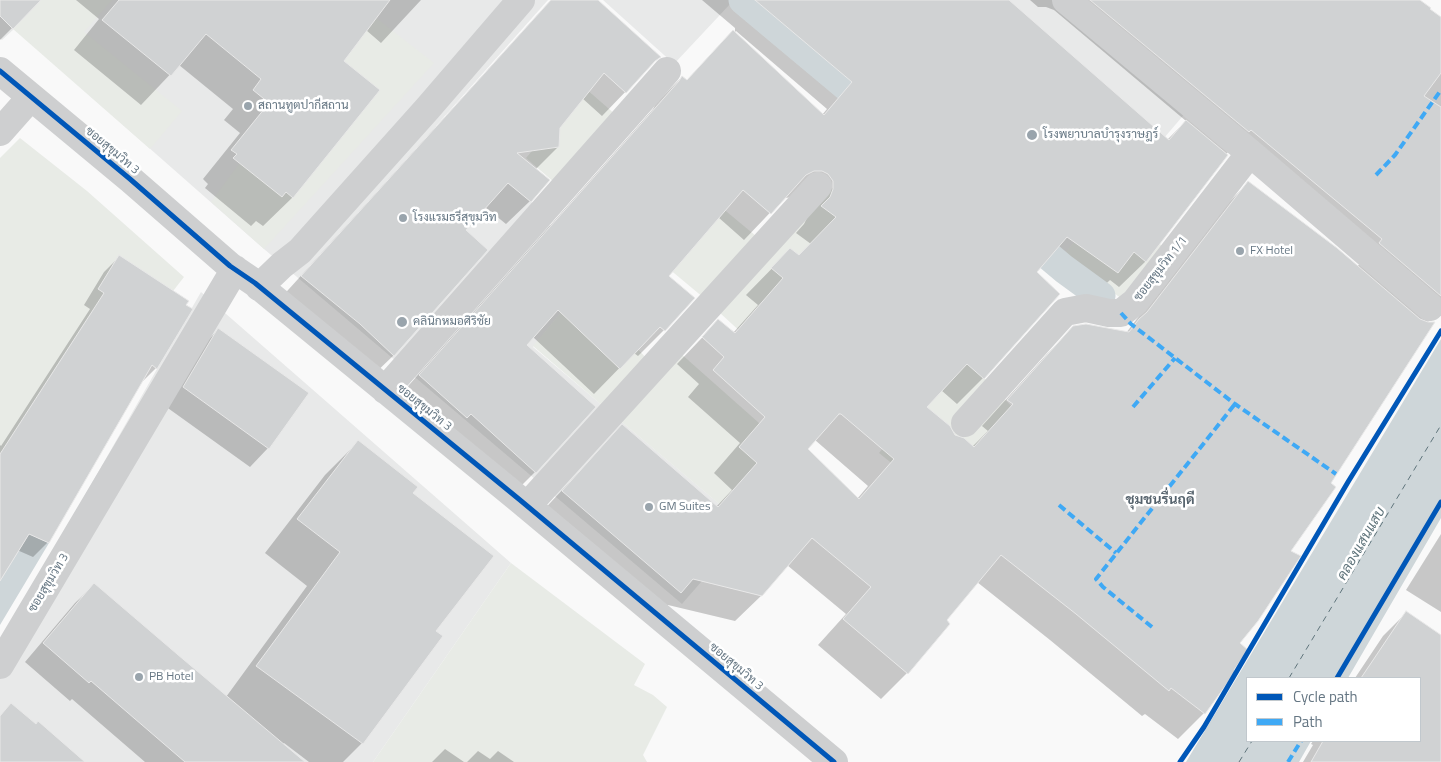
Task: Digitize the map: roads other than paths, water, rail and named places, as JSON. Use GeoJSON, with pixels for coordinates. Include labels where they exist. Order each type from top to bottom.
{"type":"FeatureCollection","features":[{"type":"Feature","properties":{"kind":"street"},"geometry":{"type":"LineString","coordinates":[[259,287],[300,251],[522,0]]}},
{"type":"Feature","properties":{"kind":"street"},"geometry":{"type":"LineString","coordinates":[[1066,0],[1250,153],[1430,307]]}},
{"type":"Feature","properties":{"kind":"street","name":"ซอยสุขุมวิท 3"},"geometry":{"type":"LineString","coordinates":[[0,71],[235,269],[527,506],[807,753],[834,762]]}},
{"type":"Feature","properties":{"kind":"street"},"geometry":{"type":"LineString","coordinates":[[385,390],[667,71]]}},
{"type":"Feature","properties":{"kind":"street"},"geometry":{"type":"LineString","coordinates":[[0,132],[31,97]]}},
{"type":"Feature","properties":{"kind":"street","name":"ซอยสุขุมวิท 1/1"},"geometry":{"type":"LineString","coordinates":[[965,424],[1064,312],[1086,308],[1109,313],[1121,313],[1135,302],[1250,153]]}},
{"type":"Feature","properties":{"kind":"street"},"geometry":{"type":"LineString","coordinates":[[527,506],[818,186]]}},
{"type":"Feature","properties":{"kind":"street","name":"ซอยสุขุมวิท 3"},"geometry":{"type":"LineString","coordinates":[[0,665],[235,269]]}},
{"type":"Feature","properties":{"kind":"water","name":"คลองแสนแสบ"},"geometry":{"type":"Polygon","coordinates":[[[1441,339],[1441,518],[1349,677],[1246,677],[1246,742],[1310,742],[1299,762],[1186,762],[1441,339]]]}},
{"type":"Feature","properties":{"kind":"water"},"geometry":{"type":"Polygon","coordinates":[[[29,534],[49,543],[0,625],[0,581],[29,534]]]}},
{"type":"Feature","properties":{"kind":"waterway"},"geometry":{"type":"LineString","coordinates":[[743,0],[877,112]]}},
{"type":"Feature","properties":{"kind":"waterway"},"geometry":{"type":"LineString","coordinates":[[1020,232],[1064,269],[1101,296]]}},
{"type":"Feature","properties":{"kind":"place","name":"สถานทูตปากีสถาน"},"geometry":{"type":"Point","coordinates":[248,106]}},
{"type":"Feature","properties":{"kind":"place","name":"โรงพยาบาลบำรุงราษฎร์"},"geometry":{"type":"Point","coordinates":[1032,135]}},
{"type":"Feature","properties":{"kind":"place","name":"โรงแรมธรีสุขุมวิท"},"geometry":{"type":"Point","coordinates":[403,218]}},
{"type":"Feature","properties":{"kind":"place","name":"FX Hotel"},"geometry":{"type":"Point","coordinates":[1240,251]}},
{"type":"Feature","properties":{"kind":"place","name":"คลินิกหมอศิริชัย"},"geometry":{"type":"Point","coordinates":[402,322]}},
{"type":"Feature","properties":{"kind":"place","name":"GM Suites"},"geometry":{"type":"Point","coordinates":[649,507]}},
{"type":"Feature","properties":{"kind":"place","name":"PB Hotel"},"geometry":{"type":"Point","coordinates":[139,677]}},
{"type":"Feature","properties":{"kind":"district","name":"ชุมชนรื่นฤดี"},"geometry":{"type":"Point","coordinates":[1160,501]}}]}
